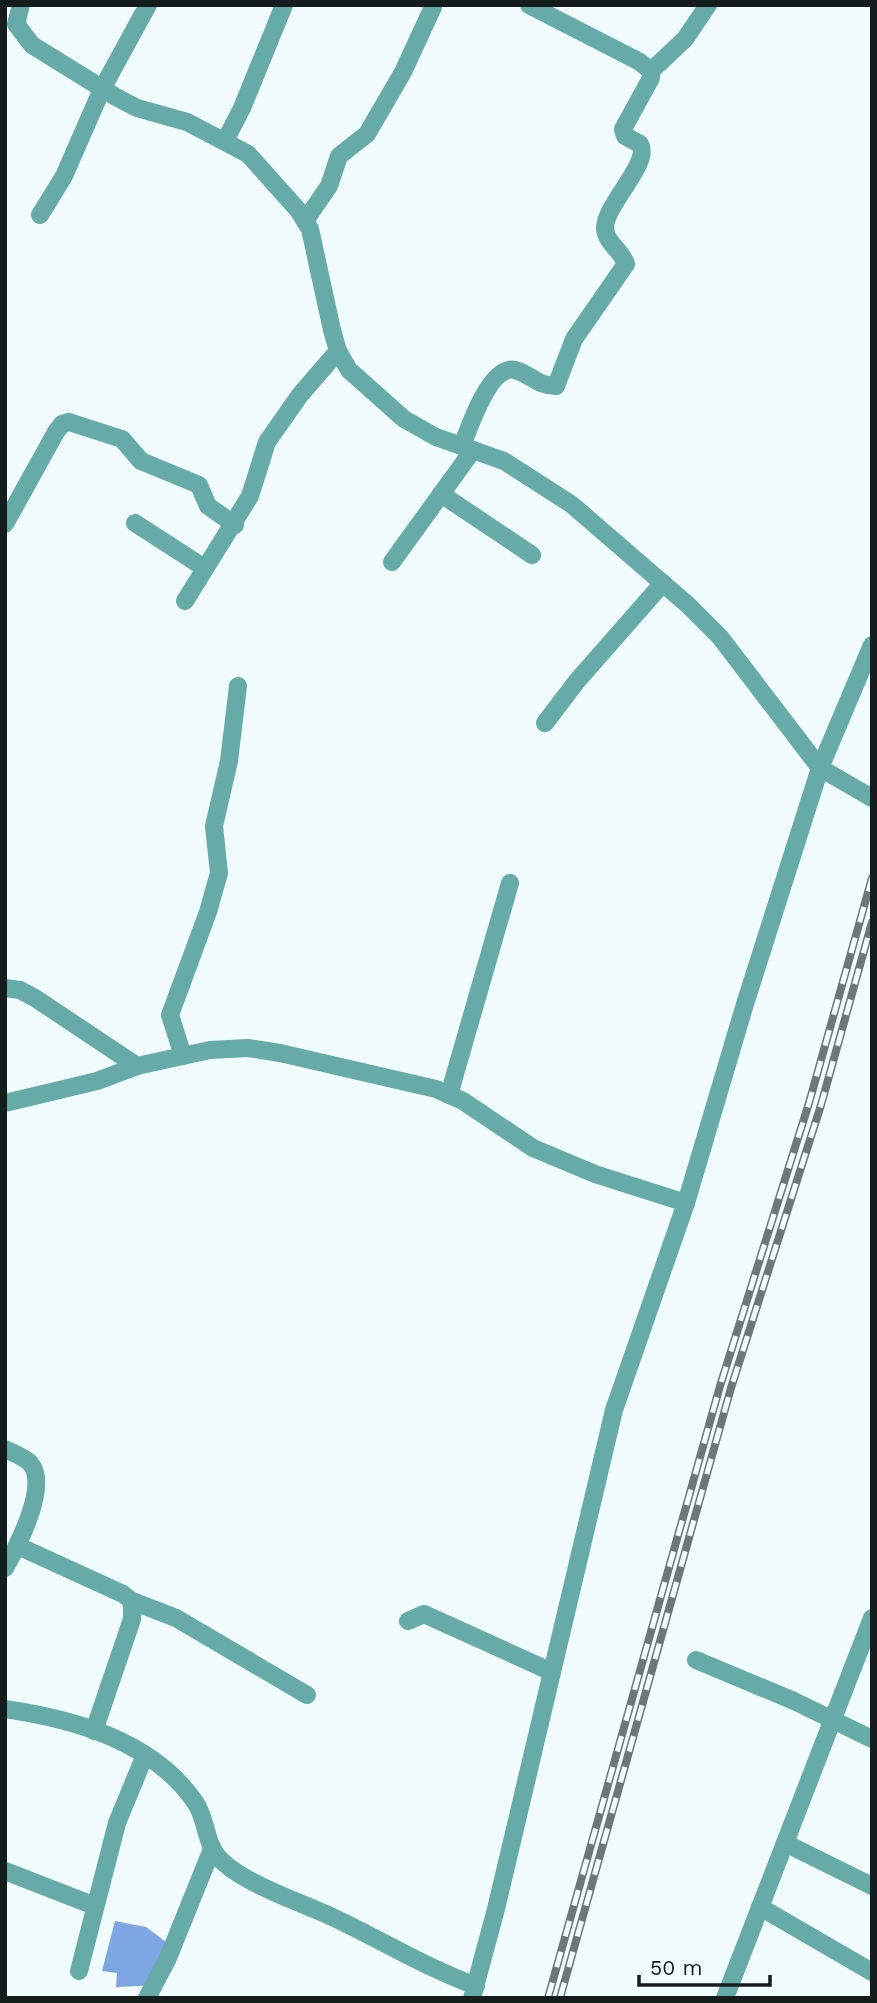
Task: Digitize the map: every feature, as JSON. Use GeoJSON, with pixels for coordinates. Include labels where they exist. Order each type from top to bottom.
{"type":"FeatureCollection","features":[{"type":"Feature","properties":{"kind":"street"},"geometry":{"type":"LineString","coordinates":[[21,5],[10,27],[32,45],[137,108],[187,122],[248,154],[310,229],[338,351],[349,370],[404,419],[468,448],[505,461],[541,482],[663,583],[720,637],[820,768],[872,798]]}},
{"type":"Feature","properties":{"kind":"street"},"geometry":{"type":"LineString","coordinates":[[40,215],[64,176],[102,89],[148,5]]}},
{"type":"Feature","properties":{"kind":"street"},"geometry":{"type":"LineString","coordinates":[[225,141],[242,108],[284,5]]}},
{"type":"Feature","properties":{"kind":"street"},"geometry":{"type":"LineString","coordinates":[[528,5],[640,62],[651,71]]}},
{"type":"Feature","properties":{"kind":"street"},"geometry":{"type":"LineString","coordinates":[[392,562],[441,494],[468,448],[492,382],[503,371],[514,370],[534,381],[556,386],[574,339],[626,264],[623,256],[607,239],[605,228],[611,206],[641,158],[640,144],[625,136],[624,129],[651,78],[651,71],[685,39],[708,5]]}},
{"type":"Feature","properties":{"kind":"street"},"geometry":{"type":"LineString","coordinates":[[305,221],[329,186],[339,156],[367,134],[403,72],[433,7]]}},
{"type":"Feature","properties":{"kind":"street"},"geometry":{"type":"LineString","coordinates":[[185,601],[204,567],[235,525],[256,481],[267,442],[300,395],[338,351]]}},
{"type":"Feature","properties":{"kind":"street"},"geometry":{"type":"LineString","coordinates":[[5,524],[56,432],[62,424],[69,422],[122,439],[135,456],[147,465],[199,485],[208,506],[235,525]]}},
{"type":"Feature","properties":{"kind":"street"},"geometry":{"type":"LineString","coordinates":[[441,494],[532,555]]}},
{"type":"Feature","properties":{"kind":"street"},"geometry":{"type":"LineString","coordinates":[[135,523],[204,567]]}},
{"type":"Feature","properties":{"kind":"street"},"geometry":{"type":"LineString","coordinates":[[545,723],[577,681],[663,583]]}},
{"type":"Feature","properties":{"kind":"street"},"geometry":{"type":"LineString","coordinates":[[5,1709],[45,1715],[94,1731],[145,1755],[180,1783],[197,1804],[212,1849],[224,1863],[275,1892],[328,1915],[474,1992],[614,1410],[686,1203],[744,1003],[820,768],[872,645]]}},
{"type":"Feature","properties":{"kind":"street"},"geometry":{"type":"LineString","coordinates":[[183,1056],[170,1015],[208,912],[219,873],[214,826],[229,761],[238,686]]}},
{"type":"Feature","properties":{"kind":"street"},"geometry":{"type":"LineString","coordinates":[[449,1095],[510,883]]}},
{"type":"Feature","properties":{"kind":"street"},"geometry":{"type":"LineString","coordinates":[[5,988],[20,990],[34,998],[137,1066]]}},
{"type":"Feature","properties":{"kind":"street"},"geometry":{"type":"LineString","coordinates":[[5,1103],[97,1081],[137,1066],[210,1050],[259,1050],[397,1079],[449,1095],[533,1149],[594,1174],[686,1203]]}},
{"type":"Feature","properties":{"kind":"street"},"geometry":{"type":"LineString","coordinates":[[5,1449],[30,1463],[36,1475],[37,1487],[10,1556],[122,1594],[132,1601],[176,1618],[307,1695]]}},
{"type":"Feature","properties":{"kind":"street"},"geometry":{"type":"LineString","coordinates":[[94,1731],[132,1619],[132,1601]]}},
{"type":"Feature","properties":{"kind":"street"},"geometry":{"type":"LineString","coordinates":[[408,1621],[424,1614],[552,1672]]}},
{"type":"Feature","properties":{"kind":"street"},"geometry":{"type":"LineString","coordinates":[[725,1998],[872,1618]]}},
{"type":"Feature","properties":{"kind":"street"},"geometry":{"type":"LineString","coordinates":[[696,1660],[872,1739]]}},
{"type":"Feature","properties":{"kind":"street"},"geometry":{"type":"LineString","coordinates":[[79,1971],[117,1823],[145,1755]]}},
{"type":"Feature","properties":{"kind":"street"},"geometry":{"type":"LineString","coordinates":[[785,1843],[872,1886]]}},
{"type":"Feature","properties":{"kind":"street"},"geometry":{"type":"LineString","coordinates":[[147,1998],[168,1958],[212,1849]]}},
{"type":"Feature","properties":{"kind":"street"},"geometry":{"type":"LineString","coordinates":[[5,1871],[95,1906]]}},
{"type":"Feature","properties":{"kind":"street"},"geometry":{"type":"LineString","coordinates":[[760,1907],[872,1972]]}},
{"type":"Feature","properties":{"kind":"water"},"geometry":{"type":"Polygon","coordinates":[[[115,1921],[146,1927],[178,1951],[163,1985],[116,1987],[117,1973],[102,1971],[115,1921]]]}},
{"type":"Feature","properties":{"kind":"railway"},"geometry":{"type":"LineString","coordinates":[[548,1998],[720,1386],[809,1103],[872,878]]}},
{"type":"Feature","properties":{"kind":"railway"},"geometry":{"type":"LineString","coordinates":[[560,1998],[731,1388],[821,1105],[872,922]]}}]}
